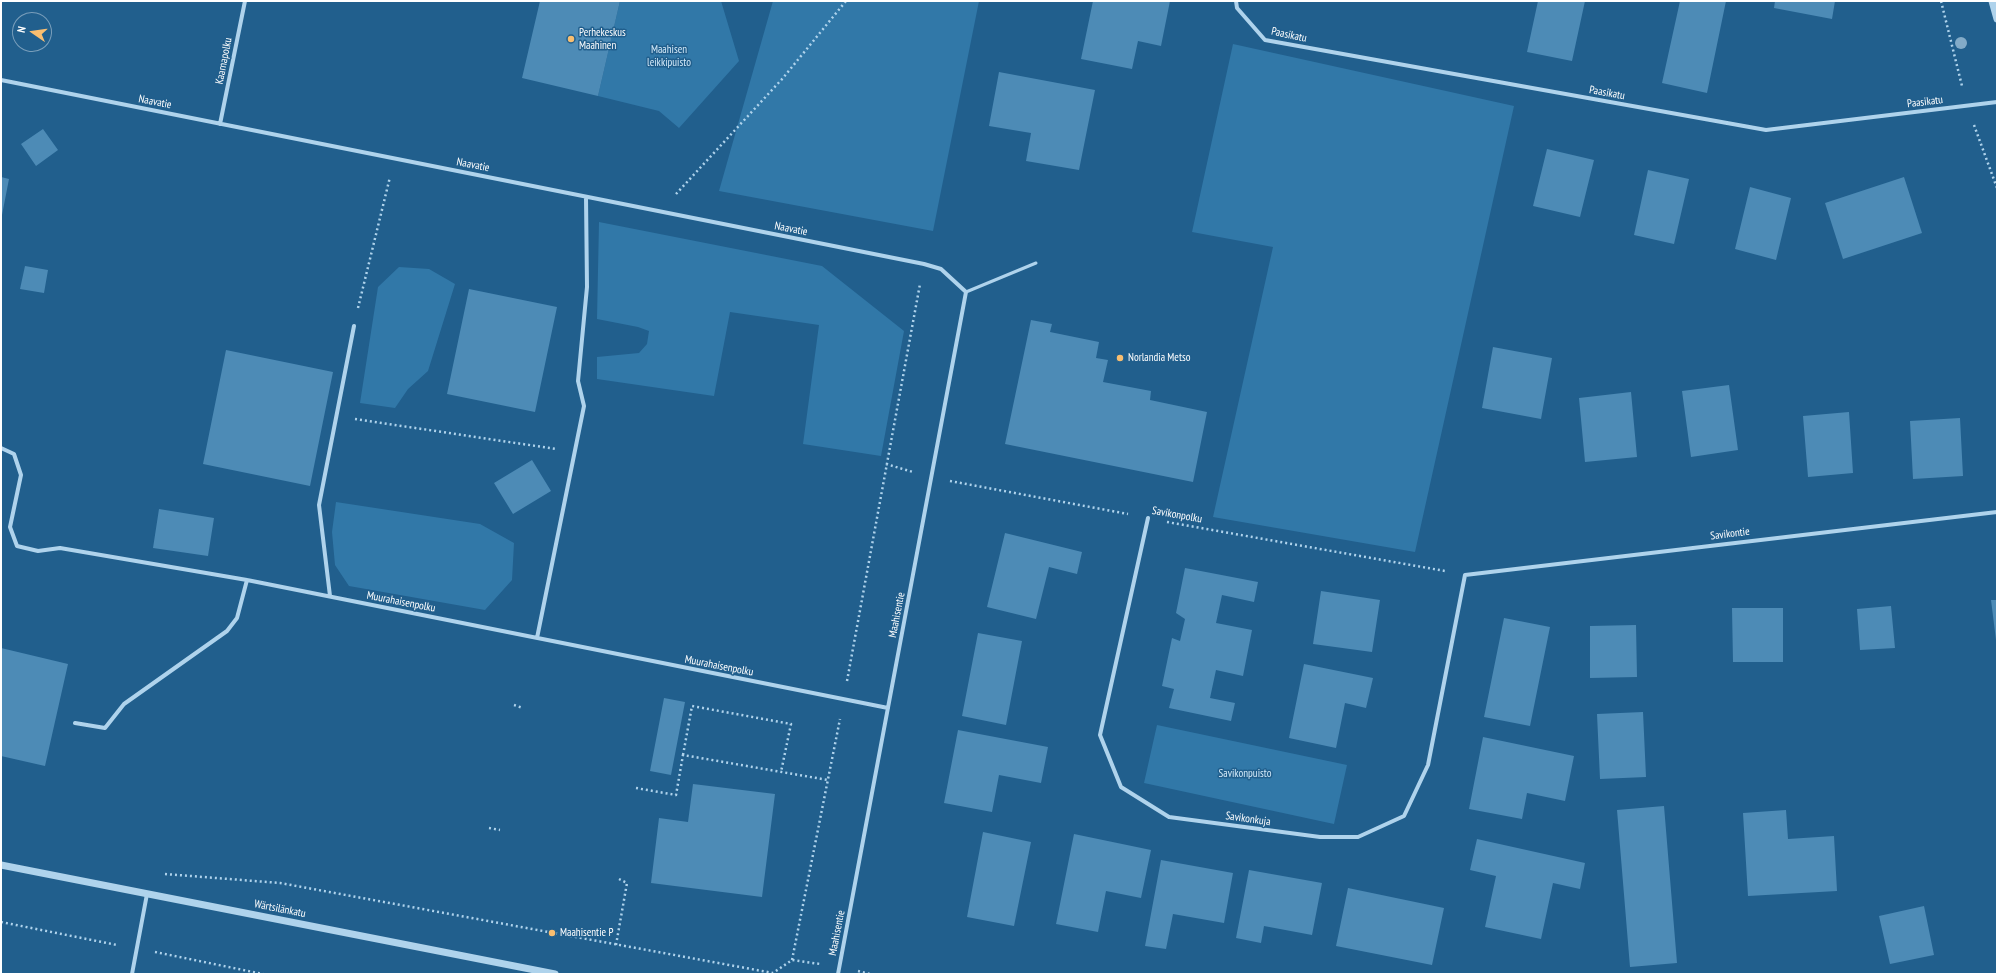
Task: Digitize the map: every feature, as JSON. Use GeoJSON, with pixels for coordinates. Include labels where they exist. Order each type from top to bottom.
{"type":"FeatureCollection","features":[{"type":"Feature","properties":{"kind":"street","name":"Kaarnapolku"},"geometry":{"type":"LineString","coordinates":[[220,124],[244,1]]}},
{"type":"Feature","properties":{"kind":"street","name":"Paasikatu"},"geometry":{"type":"LineString","coordinates":[[1236,1],[1237,8],[1265,40],[1766,130],[1997,102]]}},
{"type":"Feature","properties":{"kind":"street"},"geometry":{"type":"LineString","coordinates":[[1992,1],[1997,19]]}},
{"type":"Feature","properties":{"kind":"street","name":"Naavatie"},"geometry":{"type":"LineString","coordinates":[[1,80],[924,264],[941,269],[966,292]]}},
{"type":"Feature","properties":{"kind":"street"},"geometry":{"type":"LineString","coordinates":[[537,638],[584,406],[578,381],[587,287],[586,197]]}},
{"type":"Feature","properties":{"kind":"street","name":"Maahisentie"},"geometry":{"type":"LineString","coordinates":[[838,974],[966,292]]}},
{"type":"Feature","properties":{"kind":"street"},"geometry":{"type":"LineString","coordinates":[[330,596],[319,505],[354,326]]}},
{"type":"Feature","properties":{"kind":"street","name":"Muurahaisenpolku"},"geometry":{"type":"LineString","coordinates":[[1,448],[14,454],[21,475],[10,527],[17,546],[38,551],[60,548],[247,580],[888,708]]}},
{"type":"Feature","properties":{"kind":"street","name":"Savikontie"},"geometry":{"type":"LineString","coordinates":[[1465,575],[1997,512]]}},
{"type":"Feature","properties":{"kind":"street","name":"Savikonkuja"},"geometry":{"type":"LineString","coordinates":[[1148,518],[1100,735],[1121,787],[1169,817],[1320,837],[1358,837],[1404,816],[1428,766],[1465,575]]}},
{"type":"Feature","properties":{"kind":"street"},"geometry":{"type":"LineString","coordinates":[[75,722],[105,728],[124,704],[227,631],[237,618],[247,580]]}},
{"type":"Feature","properties":{"kind":"street","name":"Wärtsilänkatu"},"geometry":{"type":"LineString","coordinates":[[1,865],[555,974]]}},
{"type":"Feature","properties":{"kind":"street"},"geometry":{"type":"LineString","coordinates":[[132,974],[147,894]]}},
{"type":"Feature","properties":{"kind":"lane"},"geometry":{"type":"LineString","coordinates":[[966,292],[1036,263]]}},
{"type":"Feature","properties":{"kind":"path"},"geometry":{"type":"LineString","coordinates":[[660,212],[783,78],[846,1]]}},
{"type":"Feature","properties":{"kind":"path"},"geometry":{"type":"LineString","coordinates":[[354,326],[394,159]]}},
{"type":"Feature","properties":{"kind":"path","name":"Savikonpolku"},"geometry":{"type":"LineString","coordinates":[[924,264],[886,464],[932,477],[1148,518],[1465,575]]}},
{"type":"Feature","properties":{"kind":"path"},"geometry":{"type":"LineString","coordinates":[[337,416],[575,452]]}},
{"type":"Feature","properties":{"kind":"path"},"geometry":{"type":"LineString","coordinates":[[514,705],[523,708]]}},
{"type":"Feature","properties":{"kind":"path"},"geometry":{"type":"LineString","coordinates":[[636,788],[676,795],[692,706],[791,724],[781,772]]}},
{"type":"Feature","properties":{"kind":"path"},"geometry":{"type":"LineString","coordinates":[[683,755],[828,780]]}},
{"type":"Feature","properties":{"kind":"path"},"geometry":{"type":"LineString","coordinates":[[489,828],[500,830]]}},
{"type":"Feature","properties":{"kind":"path"},"geometry":{"type":"LineString","coordinates":[[162,873],[280,883],[773,974],[792,960],[840,966],[870,974]]}},
{"type":"Feature","properties":{"kind":"path"},"geometry":{"type":"LineString","coordinates":[[616,945],[627,883],[619,879]]}},
{"type":"Feature","properties":{"kind":"green space","name":"Maahisen leikkipuisto"},"geometry":{"type":"Polygon","coordinates":[[[620,1],[721,1],[739,61],[679,128],[659,111],[598,96],[620,1]]]}},
{"type":"Feature","properties":{"kind":"green space"},"geometry":{"type":"Polygon","coordinates":[[[773,1],[979,1],[933,231],[719,191],[773,1]]]}},
{"type":"Feature","properties":{"kind":"green space"},"geometry":{"type":"Polygon","coordinates":[[[1233,44],[1514,106],[1415,552],[1213,517],[1273,247],[1192,232],[1233,44]]]}},
{"type":"Feature","properties":{"kind":"green space"},"geometry":{"type":"Polygon","coordinates":[[[599,222],[822,266],[904,331],[881,456],[803,444],[819,325],[730,312],[714,396],[597,379],[597,357],[639,353],[647,344],[649,331],[638,327],[597,319],[599,222]]]}},
{"type":"Feature","properties":{"kind":"green space"},"geometry":{"type":"Polygon","coordinates":[[[399,267],[429,269],[455,284],[428,371],[408,389],[395,408],[360,403],[378,287],[399,267]]]}},
{"type":"Feature","properties":{"kind":"green space"},"geometry":{"type":"Polygon","coordinates":[[[336,502],[480,524],[514,543],[512,580],[485,610],[349,586],[335,565],[332,532],[336,502]]]}},
{"type":"Feature","properties":{"kind":"green space","name":"Savikonpuisto"},"geometry":{"type":"Polygon","coordinates":[[[1157,725],[1347,765],[1334,824],[1144,783],[1157,725]]]}},
{"type":"Feature","properties":{"kind":"building","name":"Perhekeskus Maahinen"},"geometry":{"type":"Polygon","coordinates":[[[540,1],[620,1],[598,96],[522,78],[540,1]]]}},
{"type":"Feature","properties":{"kind":"building"},"geometry":{"type":"Polygon","coordinates":[[[1093,1],[1170,1],[1161,46],[1138,41],[1132,69],[1081,59],[1093,1]]]}},
{"type":"Feature","properties":{"kind":"building"},"geometry":{"type":"Polygon","coordinates":[[[1538,1],[1585,1],[1572,61],[1527,52],[1538,1]]]}},
{"type":"Feature","properties":{"kind":"building"},"geometry":{"type":"Polygon","coordinates":[[[1680,1],[1726,1],[1707,93],[1662,83],[1680,1]]]}},
{"type":"Feature","properties":{"kind":"building"},"geometry":{"type":"Polygon","coordinates":[[[1775,1],[1835,1],[1832,19],[1774,8],[1775,1]]]}},
{"type":"Feature","properties":{"kind":"building"},"geometry":{"type":"Polygon","coordinates":[[[999,72],[1095,90],[1079,170],[1026,161],[1031,133],[989,126],[999,72]]]}},
{"type":"Feature","properties":{"kind":"building"},"geometry":{"type":"Polygon","coordinates":[[[43,129],[58,150],[36,166],[21,144],[43,129]]]}},
{"type":"Feature","properties":{"kind":"building"},"geometry":{"type":"Polygon","coordinates":[[[1547,149],[1594,160],[1580,217],[1533,206],[1547,149]]]}},
{"type":"Feature","properties":{"kind":"building"},"geometry":{"type":"Polygon","coordinates":[[[1648,170],[1689,179],[1674,244],[1634,235],[1648,170]]]}},
{"type":"Feature","properties":{"kind":"building"},"geometry":{"type":"Polygon","coordinates":[[[1,177],[9,179],[2,215],[1,215],[1,177]]]}},
{"type":"Feature","properties":{"kind":"building"},"geometry":{"type":"Polygon","coordinates":[[[1904,177],[1922,233],[1843,259],[1825,203],[1904,177]]]}},
{"type":"Feature","properties":{"kind":"building"},"geometry":{"type":"Polygon","coordinates":[[[1750,187],[1791,198],[1776,260],[1735,249],[1750,187]]]}},
{"type":"Feature","properties":{"kind":"building"},"geometry":{"type":"Polygon","coordinates":[[[25,266],[48,270],[44,293],[20,289],[25,266]]]}},
{"type":"Feature","properties":{"kind":"building"},"geometry":{"type":"Polygon","coordinates":[[[469,289],[557,307],[535,412],[447,394],[469,289]]]}},
{"type":"Feature","properties":{"kind":"building"},"geometry":{"type":"Polygon","coordinates":[[[1031,320],[1052,324],[1050,332],[1099,342],[1096,358],[1108,360],[1103,382],[1151,391],[1150,400],[1207,412],[1193,482],[1005,444],[1031,320]]]}},
{"type":"Feature","properties":{"kind":"building"},"geometry":{"type":"Polygon","coordinates":[[[1493,347],[1552,358],[1541,419],[1482,408],[1493,347]]]}},
{"type":"Feature","properties":{"kind":"building"},"geometry":{"type":"Polygon","coordinates":[[[226,350],[333,372],[310,486],[203,464],[226,350]]]}},
{"type":"Feature","properties":{"kind":"building"},"geometry":{"type":"Polygon","coordinates":[[[1729,385],[1738,450],[1691,457],[1682,391],[1729,385]]]}},
{"type":"Feature","properties":{"kind":"building"},"geometry":{"type":"Polygon","coordinates":[[[1631,392],[1637,457],[1585,462],[1579,398],[1631,392]]]}},
{"type":"Feature","properties":{"kind":"building"},"geometry":{"type":"Polygon","coordinates":[[[1849,412],[1853,473],[1808,477],[1803,416],[1849,412]]]}},
{"type":"Feature","properties":{"kind":"building"},"geometry":{"type":"Polygon","coordinates":[[[1960,418],[1963,476],[1913,479],[1910,421],[1960,418]]]}},
{"type":"Feature","properties":{"kind":"building"},"geometry":{"type":"Polygon","coordinates":[[[532,460],[551,491],[513,514],[494,483],[532,460]]]}},
{"type":"Feature","properties":{"kind":"building"},"geometry":{"type":"Polygon","coordinates":[[[159,509],[214,518],[208,556],[153,548],[159,509]]]}},
{"type":"Feature","properties":{"kind":"building"},"geometry":{"type":"Polygon","coordinates":[[[1005,533],[1082,552],[1077,574],[1049,567],[1036,619],[987,607],[1005,533]]]}},
{"type":"Feature","properties":{"kind":"building"},"geometry":{"type":"Polygon","coordinates":[[[1185,568],[1258,582],[1254,602],[1222,595],[1216,623],[1252,630],[1243,676],[1216,670],[1210,698],[1235,703],[1231,721],[1169,708],[1174,689],[1162,686],[1172,638],[1180,641],[1185,619],[1176,613],[1185,568]]]}},
{"type":"Feature","properties":{"kind":"building"},"geometry":{"type":"Polygon","coordinates":[[[1321,591],[1380,600],[1372,652],[1313,644],[1321,591]]]}},
{"type":"Feature","properties":{"kind":"building"},"geometry":{"type":"Polygon","coordinates":[[[1991,600],[1997,600],[1997,640],[1996,640],[1991,600]]]}},
{"type":"Feature","properties":{"kind":"building"},"geometry":{"type":"Polygon","coordinates":[[[1891,606],[1895,648],[1860,650],[1857,609],[1891,606]]]}},
{"type":"Feature","properties":{"kind":"building"},"geometry":{"type":"Polygon","coordinates":[[[1732,608],[1783,608],[1783,662],[1733,662],[1732,608]]]}},
{"type":"Feature","properties":{"kind":"building"},"geometry":{"type":"Polygon","coordinates":[[[1504,618],[1550,627],[1530,726],[1484,717],[1504,618]]]}},
{"type":"Feature","properties":{"kind":"building"},"geometry":{"type":"Polygon","coordinates":[[[1636,625],[1637,677],[1590,678],[1590,626],[1636,625]]]}},
{"type":"Feature","properties":{"kind":"building"},"geometry":{"type":"Polygon","coordinates":[[[978,633],[1022,641],[1006,725],[962,716],[978,633]]]}},
{"type":"Feature","properties":{"kind":"building"},"geometry":{"type":"Polygon","coordinates":[[[1,648],[68,664],[45,766],[1,756],[1,648]]]}},
{"type":"Feature","properties":{"kind":"building"},"geometry":{"type":"Polygon","coordinates":[[[1304,664],[1373,678],[1366,708],[1345,703],[1336,748],[1289,738],[1304,664]]]}},
{"type":"Feature","properties":{"kind":"building"},"geometry":{"type":"Polygon","coordinates":[[[664,698],[685,702],[671,775],[650,771],[664,698]]]}},
{"type":"Feature","properties":{"kind":"building"},"geometry":{"type":"Polygon","coordinates":[[[1643,712],[1646,777],[1600,779],[1597,714],[1643,712]]]}},
{"type":"Feature","properties":{"kind":"building"},"geometry":{"type":"Polygon","coordinates":[[[958,730],[1048,747],[1041,783],[999,775],[992,812],[944,803],[958,730]]]}},
{"type":"Feature","properties":{"kind":"building"},"geometry":{"type":"Polygon","coordinates":[[[1483,737],[1574,756],[1565,801],[1527,793],[1522,819],[1469,809],[1483,737]]]}},
{"type":"Feature","properties":{"kind":"building"},"geometry":{"type":"Polygon","coordinates":[[[693,784],[775,794],[762,897],[651,883],[659,818],[688,822],[693,784]]]}},
{"type":"Feature","properties":{"kind":"building"},"geometry":{"type":"Polygon","coordinates":[[[1664,806],[1677,963],[1630,967],[1617,810],[1664,806]]]}},
{"type":"Feature","properties":{"kind":"building"},"geometry":{"type":"Polygon","coordinates":[[[1786,810],[1788,839],[1834,836],[1837,891],[1748,896],[1743,813],[1786,810]]]}},
{"type":"Feature","properties":{"kind":"building"},"geometry":{"type":"Polygon","coordinates":[[[983,832],[1031,842],[1014,926],[967,917],[983,832]]]}},
{"type":"Feature","properties":{"kind":"building"},"geometry":{"type":"Polygon","coordinates":[[[1074,834],[1151,850],[1141,898],[1106,891],[1098,932],[1056,924],[1074,834]]]}},
{"type":"Feature","properties":{"kind":"building"},"geometry":{"type":"Polygon","coordinates":[[[1477,839],[1585,863],[1580,889],[1553,883],[1541,939],[1485,927],[1496,876],[1470,870],[1477,839]]]}},
{"type":"Feature","properties":{"kind":"building"},"geometry":{"type":"Polygon","coordinates":[[[1161,860],[1233,873],[1224,923],[1173,914],[1166,949],[1145,946],[1161,860]]]}},
{"type":"Feature","properties":{"kind":"building"},"geometry":{"type":"Polygon","coordinates":[[[1249,870],[1322,883],[1312,935],[1264,926],[1261,943],[1236,938],[1249,870]]]}},
{"type":"Feature","properties":{"kind":"building"},"geometry":{"type":"Polygon","coordinates":[[[1348,888],[1444,908],[1432,965],[1336,946],[1348,888]]]}},
{"type":"Feature","properties":{"kind":"building"},"geometry":{"type":"Polygon","coordinates":[[[1924,906],[1934,955],[1890,964],[1879,916],[1924,906]]]}},
{"type":"Feature","properties":{"kind":"place","name":"Perhekeskus Maahinen"},"geometry":{"type":"Point","coordinates":[571,39]}},
{"type":"Feature","properties":{"kind":"place","name":"Norlandia Metso"},"geometry":{"type":"Point","coordinates":[1120,358]}},
{"type":"Feature","properties":{"kind":"place","name":"Maahisentie P"},"geometry":{"type":"Point","coordinates":[552,933]}}]}
